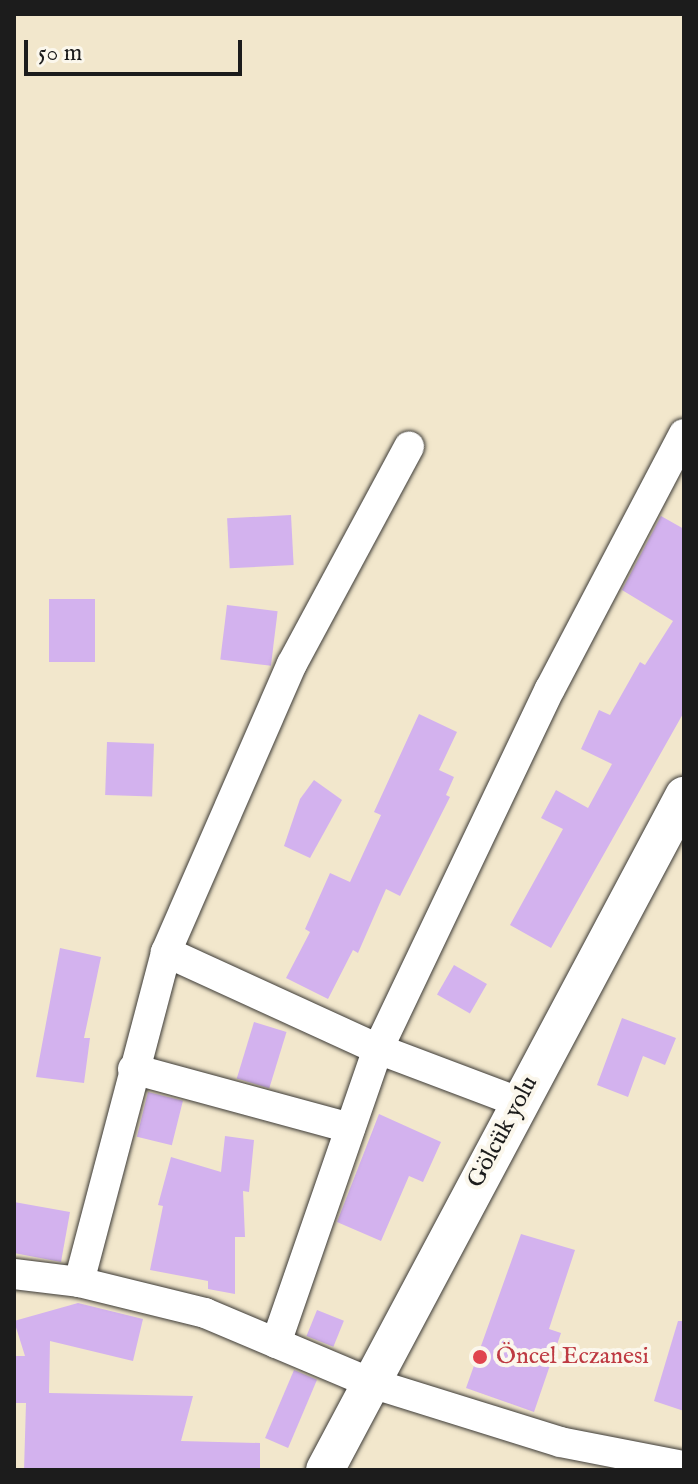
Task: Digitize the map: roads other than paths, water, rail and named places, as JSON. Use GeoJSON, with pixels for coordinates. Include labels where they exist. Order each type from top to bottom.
{"type":"FeatureCollection","features":[{"type":"Feature","properties":{"kind":"main road","name":"Gölcük yolu"},"geometry":{"type":"LineString","coordinates":[[325,1470],[518,1102],[684,796]]}},
{"type":"Feature","properties":{"kind":"street"},"geometry":{"type":"LineString","coordinates":[[276,1343],[378,1049],[550,689],[684,434]]}},
{"type":"Feature","properties":{"kind":"street"},"geometry":{"type":"LineString","coordinates":[[79,1282],[166,952],[292,664],[409,447]]}},
{"type":"Feature","properties":{"kind":"street"},"geometry":{"type":"LineString","coordinates":[[166,952],[378,1049],[518,1102]]}},
{"type":"Feature","properties":{"kind":"street"},"geometry":{"type":"LineString","coordinates":[[133,1069],[350,1128]]}},
{"type":"Feature","properties":{"kind":"street"},"geometry":{"type":"LineString","coordinates":[[14,1274],[79,1282],[205,1313],[371,1383],[560,1442],[684,1466]]}},
{"type":"Feature","properties":{"kind":"place","name":"Öncel Eczanesi"},"geometry":{"type":"Point","coordinates":[480,1357]}}]}
